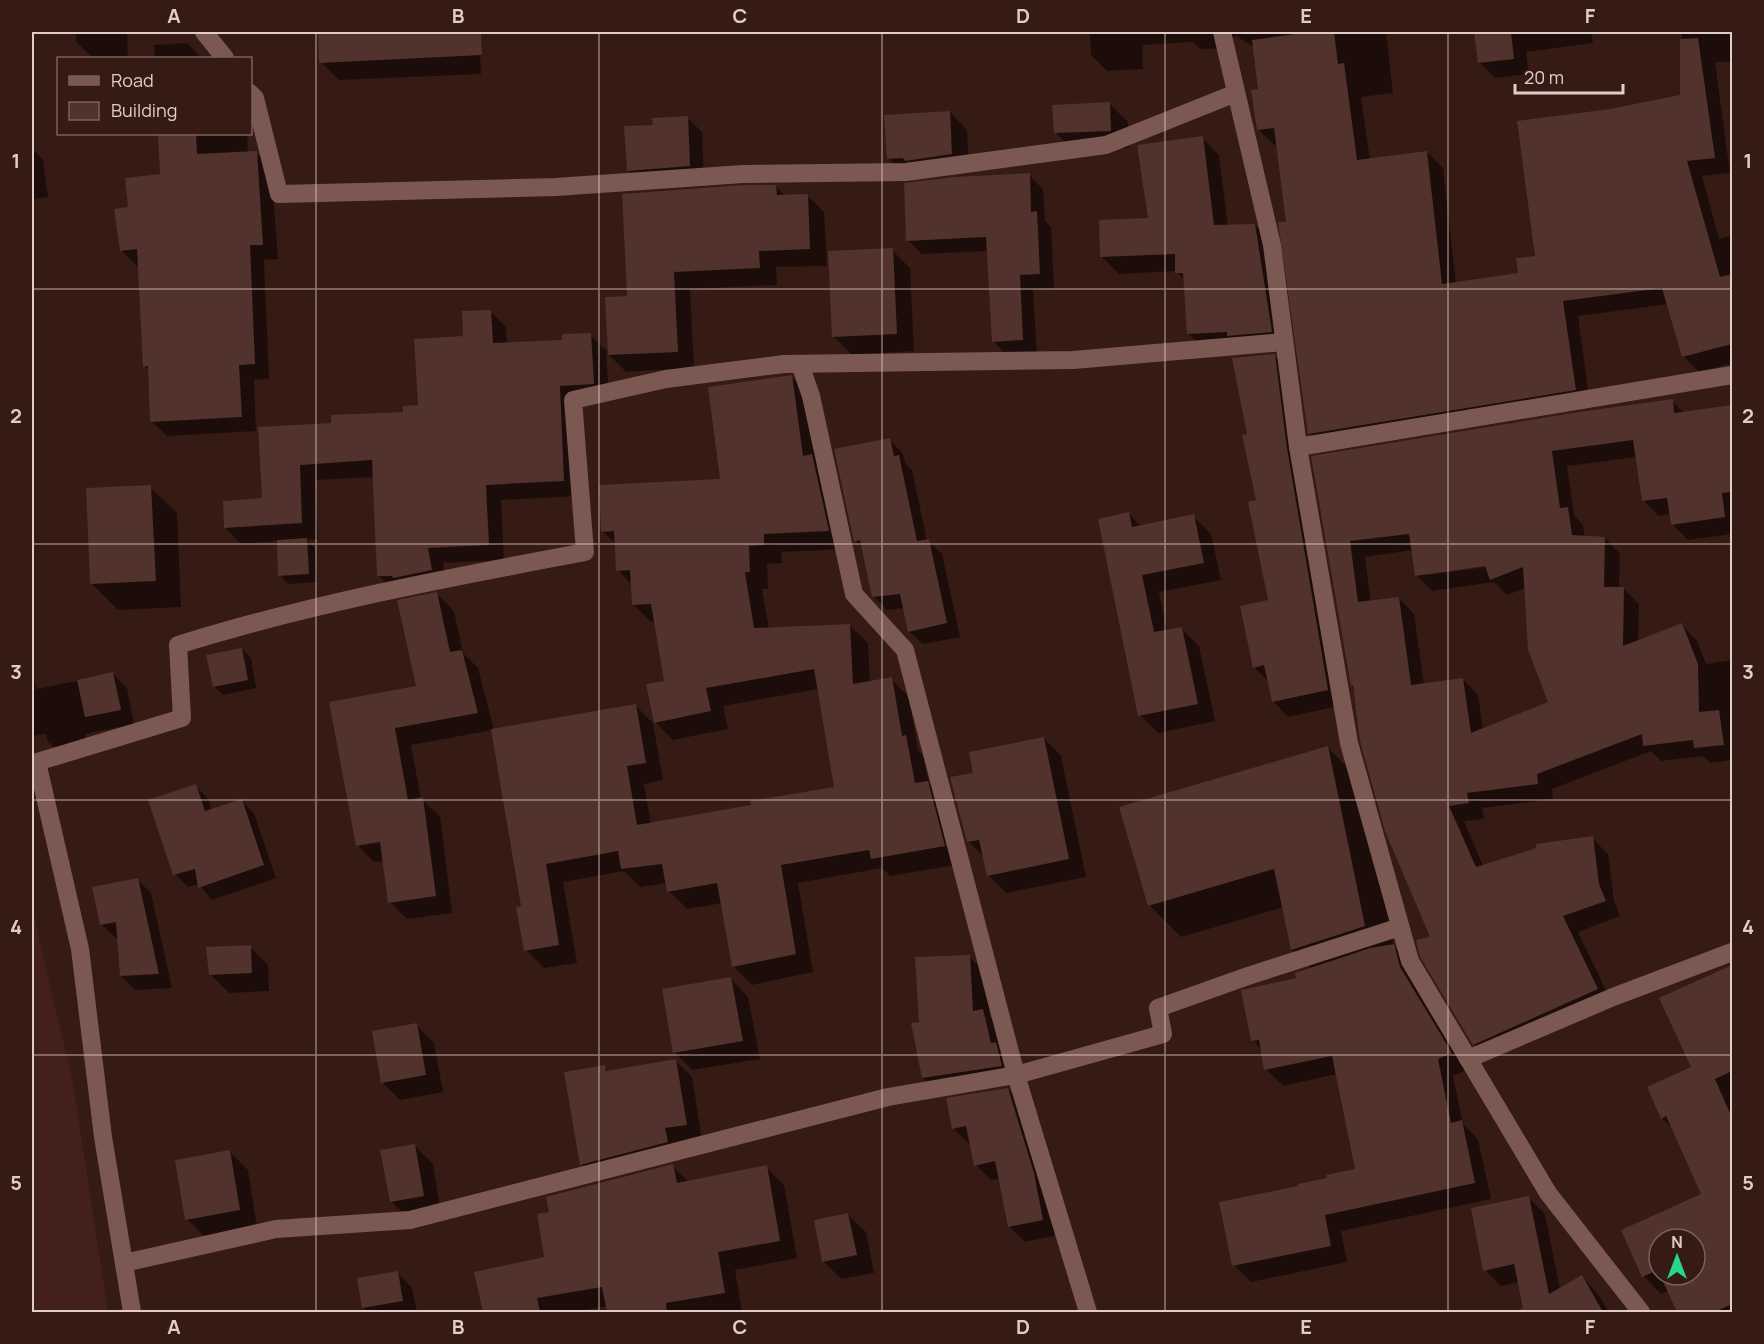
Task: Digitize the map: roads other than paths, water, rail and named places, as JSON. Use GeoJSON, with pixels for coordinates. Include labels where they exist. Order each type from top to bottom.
{"type":"FeatureCollection","features":[{"type":"Feature","properties":{"kind":"street"},"geometry":{"type":"LineString","coordinates":[[204,32],[224,57]]}},
{"type":"Feature","properties":{"kind":"street"},"geometry":{"type":"LineString","coordinates":[[1222,32],[1272,245],[1298,447],[1349,743],[1410,961],[1548,1192],[1641,1312]]}},
{"type":"Feature","properties":{"kind":"street"},"geometry":{"type":"LineString","coordinates":[[252,95],[255,98],[279,194],[556,187],[743,174],[906,172],[1106,145],[1236,93]]}},
{"type":"Feature","properties":{"kind":"street"},"geometry":{"type":"LineString","coordinates":[[132,1312],[103,1137],[80,949],[37,762],[182,718],[178,645],[285,613],[395,588],[585,552],[573,400],[666,379],[800,364],[1073,360],[1284,342]]}},
{"type":"Feature","properties":{"kind":"street"},"geometry":{"type":"LineString","coordinates":[[800,364],[811,396],[854,594],[905,650],[1016,1075],[1088,1312]]}},
{"type":"Feature","properties":{"kind":"street"},"geometry":{"type":"LineString","coordinates":[[1298,447],[1732,375]]}},
{"type":"Feature","properties":{"kind":"street"},"geometry":{"type":"LineString","coordinates":[[124,1263],[276,1228],[410,1220],[876,1100],[1016,1075],[1163,1034],[1158,1008],[1400,927]]}},
{"type":"Feature","properties":{"kind":"street"},"geometry":{"type":"LineString","coordinates":[[1468,1059],[1613,997],[1732,952]]}}]}
